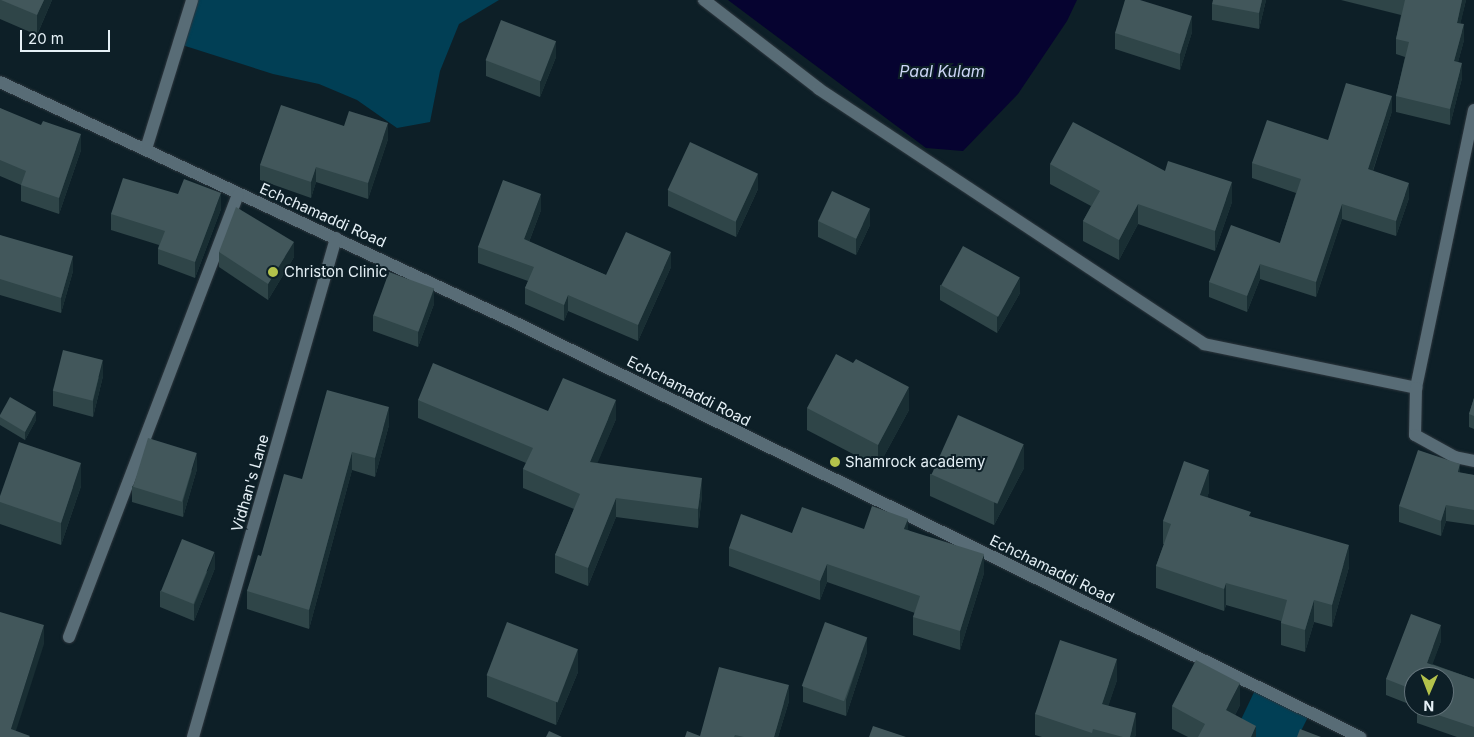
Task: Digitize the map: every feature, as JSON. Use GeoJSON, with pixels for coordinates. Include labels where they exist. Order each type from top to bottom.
{"type":"FeatureCollection","features":[{"type":"Feature","properties":{"kind":"street"},"geometry":{"type":"LineString","coordinates":[[146,149],[192,0]]}},
{"type":"Feature","properties":{"kind":"street"},"geometry":{"type":"LineString","coordinates":[[704,0],[819,88],[1204,344],[1416,388]]}},
{"type":"Feature","properties":{"kind":"street","name":"Echchamaddi Road"},"geometry":{"type":"LineString","coordinates":[[0,82],[146,149],[238,195],[336,238],[512,321],[1360,737]]}},
{"type":"Feature","properties":{"kind":"street"},"geometry":{"type":"LineString","coordinates":[[1474,110],[1416,388],[1415,435],[1456,457],[1474,461]]}},
{"type":"Feature","properties":{"kind":"street"},"geometry":{"type":"LineString","coordinates":[[69,637],[238,195]]}},
{"type":"Feature","properties":{"kind":"street","name":"Vidhan's Lane"},"geometry":{"type":"LineString","coordinates":[[193,737],[336,238]]}},
{"type":"Feature","properties":{"kind":"shaded area"},"geometry":{"type":"Polygon","coordinates":[[[192,0],[499,0],[459,24],[440,71],[430,122],[397,128],[357,100],[319,84],[273,74],[179,44],[192,0]]]}},
{"type":"Feature","properties":{"kind":"shaded area"},"geometry":{"type":"Polygon","coordinates":[[[1257,686],[1310,713],[1298,737],[1243,737],[1237,728],[1257,686]]]}},
{"type":"Feature","properties":{"kind":"water","name":"Paal Kulam"},"geometry":{"type":"Polygon","coordinates":[[[728,0],[1077,0],[1067,21],[1018,94],[963,151],[926,148],[728,0]]]}},
{"type":"Feature","properties":{"kind":"building"},"geometry":{"type":"Polygon","coordinates":[[[1,0],[44,0],[37,15],[1,0]]]}},
{"type":"Feature","properties":{"kind":"building"},"geometry":{"type":"Polygon","coordinates":[[[1125,0],[1140,0],[1192,16],[1180,54],[1115,33],[1125,0]]]}},
{"type":"Feature","properties":{"kind":"building"},"geometry":{"type":"Polygon","coordinates":[[[1213,0],[1262,0],[1259,13],[1212,4],[1213,0]]]}},
{"type":"Feature","properties":{"kind":"building"},"geometry":{"type":"Polygon","coordinates":[[[1405,0],[1462,0],[1457,23],[1464,24],[1454,61],[1462,63],[1450,109],[1396,96],[1409,42],[1396,39],[1405,0]]]}},
{"type":"Feature","properties":{"kind":"building"},"geometry":{"type":"Polygon","coordinates":[[[501,20],[556,41],[541,81],[486,60],[501,20]]]}},
{"type":"Feature","properties":{"kind":"building"},"geometry":{"type":"Polygon","coordinates":[[[1346,83],[1392,96],[1368,169],[1409,183],[1396,221],[1342,204],[1316,282],[1260,264],[1247,296],[1209,282],[1231,225],[1280,243],[1301,179],[1252,163],[1267,120],[1328,140],[1346,83]]]}},
{"type":"Feature","properties":{"kind":"building"},"geometry":{"type":"Polygon","coordinates":[[[281,105],[344,126],[349,111],[388,123],[368,183],[316,167],[311,182],[260,165],[281,105]]]}},
{"type":"Feature","properties":{"kind":"building"},"geometry":{"type":"Polygon","coordinates":[[[0,108],[41,125],[43,121],[81,134],[59,198],[21,185],[26,171],[0,160],[0,108]]]}},
{"type":"Feature","properties":{"kind":"building"},"geometry":{"type":"Polygon","coordinates":[[[1073,122],[1165,171],[1168,161],[1232,182],[1215,231],[1138,204],[1119,240],[1083,221],[1100,191],[1050,164],[1073,122]]]}},
{"type":"Feature","properties":{"kind":"building"},"geometry":{"type":"Polygon","coordinates":[[[690,142],[758,174],[736,222],[668,190],[690,142]]]}},
{"type":"Feature","properties":{"kind":"building"},"geometry":{"type":"Polygon","coordinates":[[[123,178],[178,194],[184,179],[221,193],[195,262],[158,249],[165,231],[111,214],[123,178]]]}},
{"type":"Feature","properties":{"kind":"building"},"geometry":{"type":"Polygon","coordinates":[[[503,180],[541,194],[524,239],[606,275],[626,232],[671,252],[638,325],[568,295],[564,305],[525,288],[534,267],[478,247],[503,180]]]}},
{"type":"Feature","properties":{"kind":"building"},"geometry":{"type":"Polygon","coordinates":[[[832,191],[870,209],[856,239],[818,221],[832,191]]]}},
{"type":"Feature","properties":{"kind":"building"},"geometry":{"type":"Polygon","coordinates":[[[236,207],[294,242],[268,284],[219,252],[236,207]]]}},
{"type":"Feature","properties":{"kind":"building"},"geometry":{"type":"Polygon","coordinates":[[[0,235],[73,256],[61,298],[0,279],[0,235]]]}},
{"type":"Feature","properties":{"kind":"building"},"geometry":{"type":"Polygon","coordinates":[[[963,246],[1020,278],[998,317],[941,285],[963,246]]]}},
{"type":"Feature","properties":{"kind":"building"},"geometry":{"type":"Polygon","coordinates":[[[389,272],[434,288],[418,332],[373,315],[389,272]]]}},
{"type":"Feature","properties":{"kind":"building"},"geometry":{"type":"Polygon","coordinates":[[[63,350],[103,360],[93,401],[53,391],[63,350]]]}},
{"type":"Feature","properties":{"kind":"building"},"geometry":{"type":"Polygon","coordinates":[[[836,354],[853,363],[856,359],[909,387],[878,445],[807,408],[836,354]]]}},
{"type":"Feature","properties":{"kind":"building"},"geometry":{"type":"Polygon","coordinates":[[[433,363],[548,411],[563,378],[616,400],[590,462],[702,478],[698,509],[616,498],[588,568],[555,555],[580,494],[523,469],[533,448],[418,400],[433,363]]]}},
{"type":"Feature","properties":{"kind":"building"},"geometry":{"type":"Polygon","coordinates":[[[327,390],[389,407],[375,458],[352,452],[309,610],[247,591],[258,555],[261,556],[284,474],[302,479],[327,390]]]}},
{"type":"Feature","properties":{"kind":"building"},"geometry":{"type":"Polygon","coordinates":[[[10,397],[36,412],[25,432],[0,417],[10,397]]]}},
{"type":"Feature","properties":{"kind":"building"},"geometry":{"type":"Polygon","coordinates":[[[1474,398],[1474,416],[1469,414],[1474,398]]]}},
{"type":"Feature","properties":{"kind":"building"},"geometry":{"type":"Polygon","coordinates":[[[958,415],[1024,444],[997,504],[932,474],[958,415]]]}},
{"type":"Feature","properties":{"kind":"building"},"geometry":{"type":"Polygon","coordinates":[[[148,438],[197,453],[182,502],[133,487],[148,438]]]}},
{"type":"Feature","properties":{"kind":"building"},"geometry":{"type":"Polygon","coordinates":[[[19,442],[81,463],[61,523],[0,502],[0,496],[19,442]]]}},
{"type":"Feature","properties":{"kind":"building"},"geometry":{"type":"Polygon","coordinates":[[[1418,450],[1460,464],[1458,472],[1474,475],[1474,510],[1446,505],[1441,521],[1399,506],[1418,450]]]}},
{"type":"Feature","properties":{"kind":"building"},"geometry":{"type":"Polygon","coordinates":[[[1184,461],[1209,470],[1200,495],[1251,512],[1249,516],[1349,545],[1332,605],[1314,600],[1305,630],[1281,623],[1287,600],[1226,583],[1224,589],[1156,566],[1171,524],[1163,521],[1184,461]]]}},
{"type":"Feature","properties":{"kind":"building"},"geometry":{"type":"Polygon","coordinates":[[[872,506],[908,519],[904,529],[984,554],[960,631],[913,617],[920,596],[827,564],[820,581],[729,548],[741,514],[792,533],[802,507],[864,529],[872,506]]]}},
{"type":"Feature","properties":{"kind":"building"},"geometry":{"type":"Polygon","coordinates":[[[182,539],[214,552],[193,604],[161,591],[182,539]]]}},
{"type":"Feature","properties":{"kind":"building"},"geometry":{"type":"Polygon","coordinates":[[[0,612],[44,625],[11,729],[29,737],[0,737],[0,612]]]}},
{"type":"Feature","properties":{"kind":"building"},"geometry":{"type":"Polygon","coordinates":[[[1411,614],[1441,625],[1427,663],[1439,667],[1404,667],[1404,686],[1386,679],[1411,614]]]}},
{"type":"Feature","properties":{"kind":"building"},"geometry":{"type":"Polygon","coordinates":[[[507,622],[578,649],[558,702],[487,675],[507,622]]]}},
{"type":"Feature","properties":{"kind":"building"},"geometry":{"type":"Polygon","coordinates":[[[825,622],[867,637],[844,701],[802,686],[825,622]]]}},
{"type":"Feature","properties":{"kind":"building"},"geometry":{"type":"Polygon","coordinates":[[[1060,640],[1117,659],[1102,704],[1136,713],[1130,737],[1093,729],[1092,733],[1035,714],[1060,640]]]}},
{"type":"Feature","properties":{"kind":"building"},"geometry":{"type":"Polygon","coordinates":[[[1196,660],[1240,683],[1226,710],[1256,726],[1251,737],[1198,737],[1205,724],[1172,706],[1196,660]]]}},
{"type":"Feature","properties":{"kind":"building"},"geometry":{"type":"Polygon","coordinates":[[[719,667],[789,685],[774,737],[744,737],[735,735],[734,737],[685,737],[687,731],[700,736],[719,667]]]}},
{"type":"Feature","properties":{"kind":"building"},"geometry":{"type":"Polygon","coordinates":[[[1454,672],[1474,679],[1474,727],[1444,717],[1454,717],[1454,672]]]}},
{"type":"Feature","properties":{"kind":"building"},"geometry":{"type":"Polygon","coordinates":[[[873,726],[906,737],[869,737],[873,726]]]}},
{"type":"Feature","properties":{"kind":"building"},"geometry":{"type":"Polygon","coordinates":[[[1300,729],[1321,737],[1297,737],[1300,729]]]}},
{"type":"Feature","properties":{"kind":"building"},"geometry":{"type":"Polygon","coordinates":[[[549,731],[562,737],[546,737],[549,731]]]}},
{"type":"Feature","properties":{"kind":"place","name":"Christon Clinic"},"geometry":{"type":"Point","coordinates":[273,272]}},
{"type":"Feature","properties":{"kind":"place","name":"Shamrock academy"},"geometry":{"type":"Point","coordinates":[835,462]}}]}
